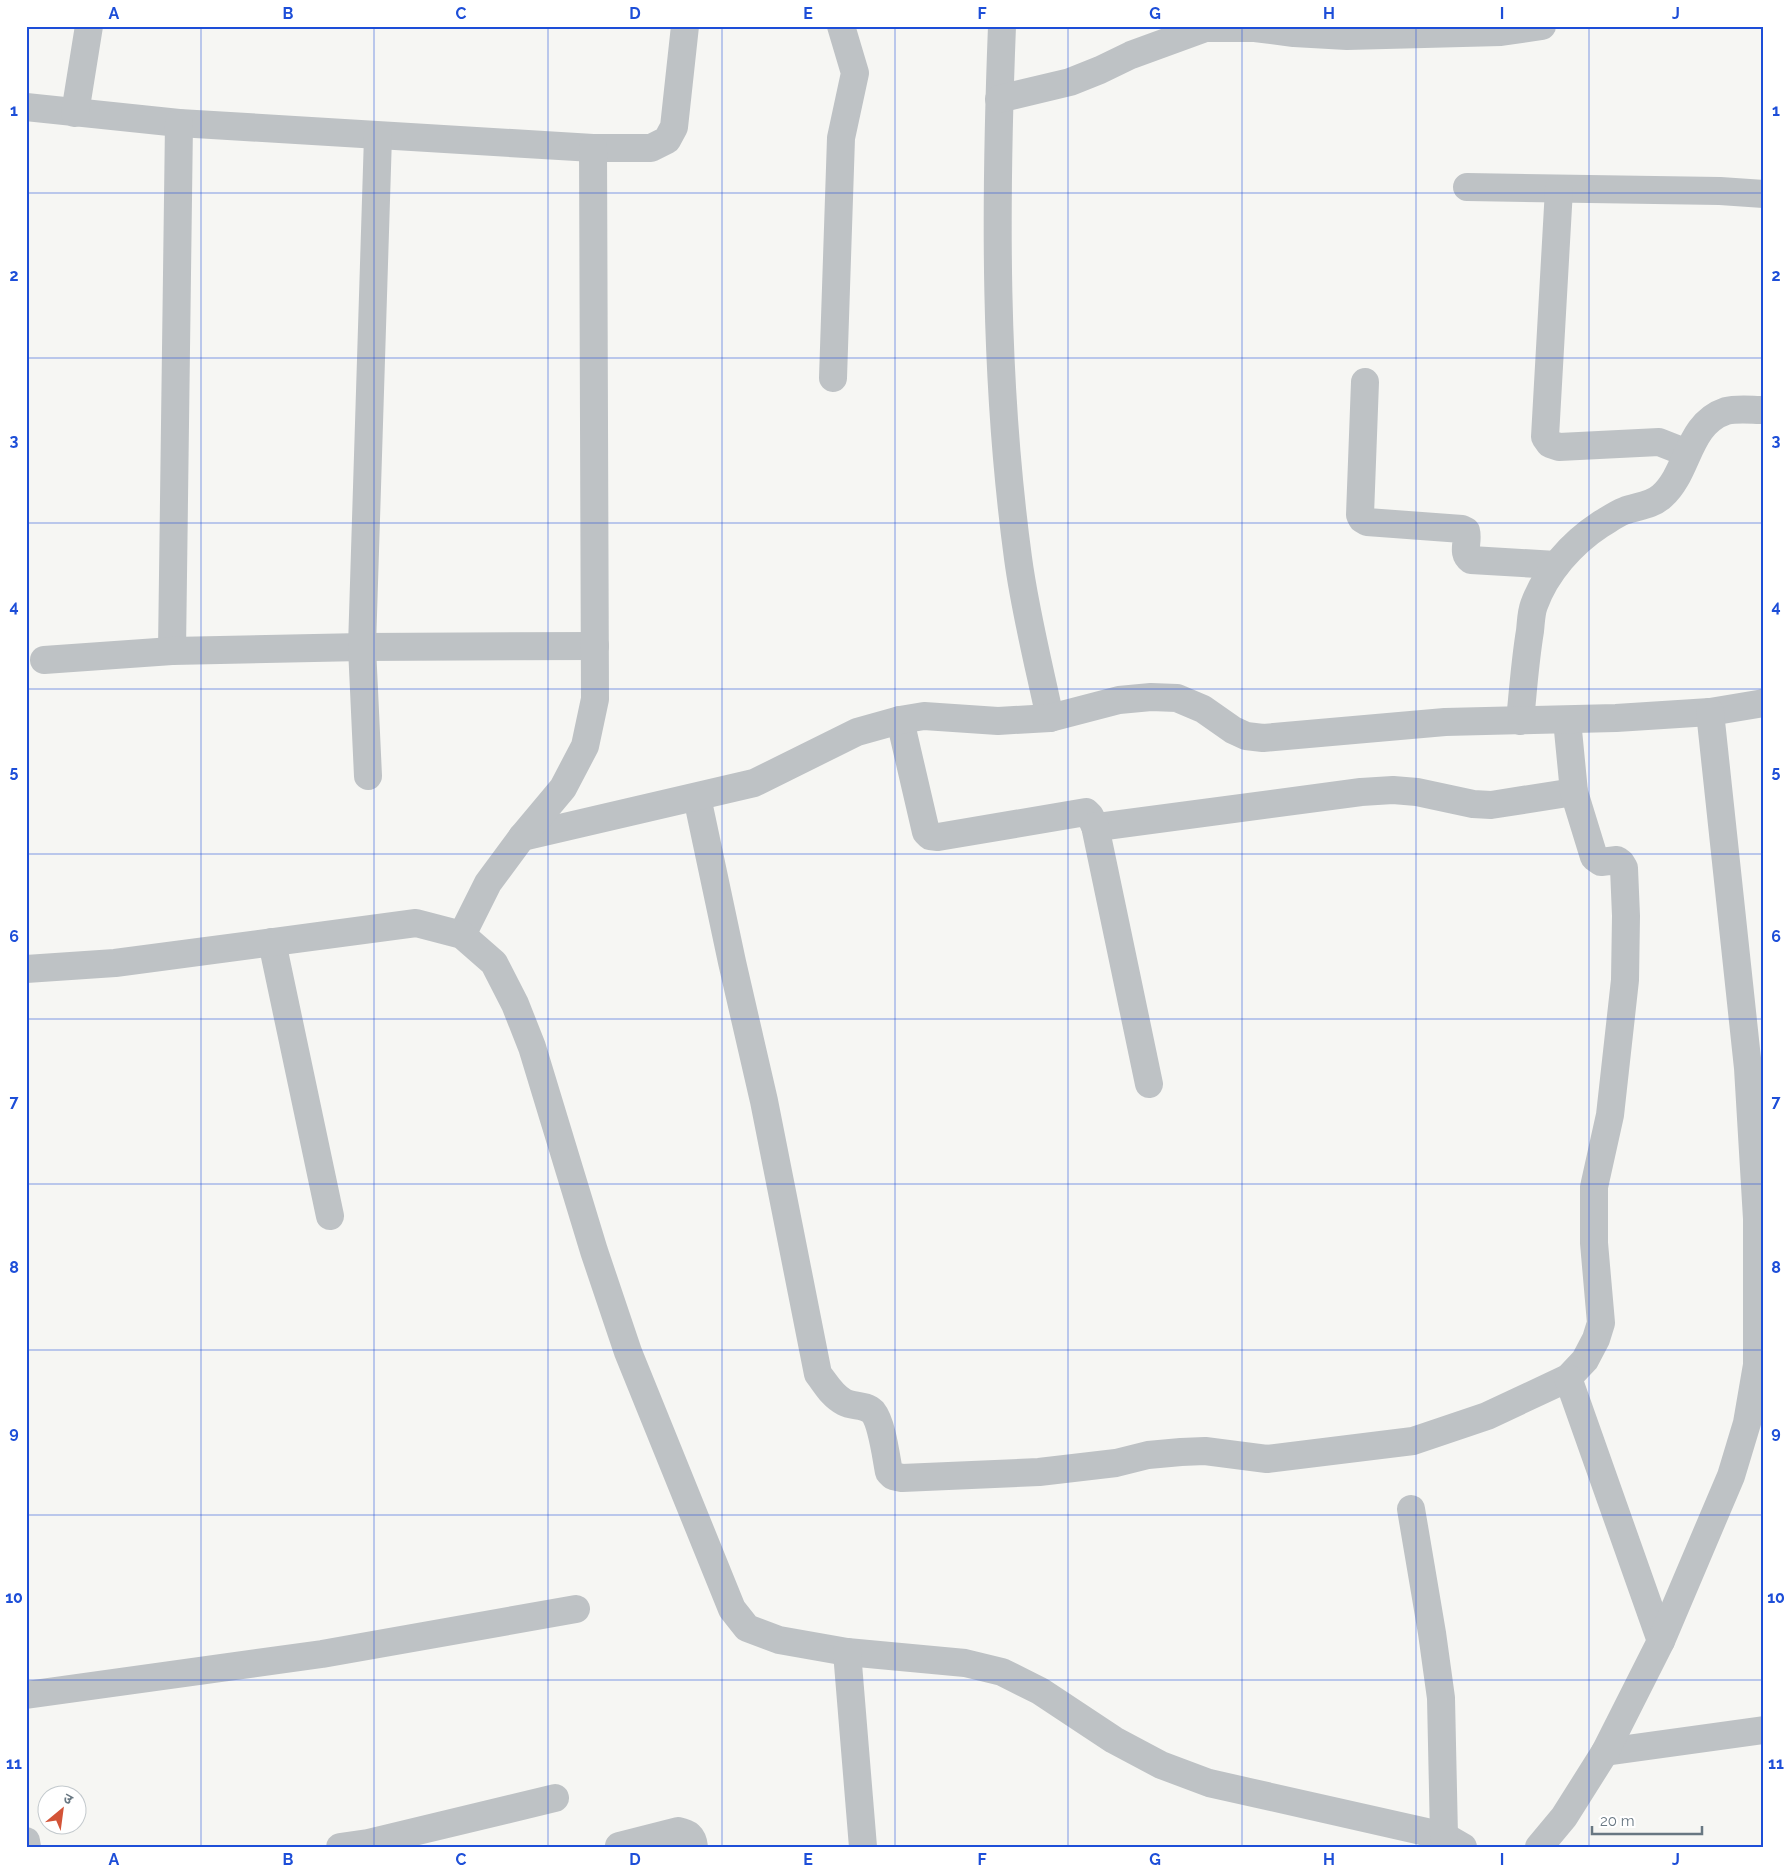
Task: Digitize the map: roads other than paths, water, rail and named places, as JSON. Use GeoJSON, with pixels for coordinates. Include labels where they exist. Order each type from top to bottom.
{"type":"FeatureCollection","features":[{"type":"Feature","properties":{"kind":"street"},"geometry":{"type":"LineString","coordinates":[[75,113],[89,26]]}},
{"type":"Feature","properties":{"kind":"street"},"geometry":{"type":"LineString","coordinates":[[26,108],[179,123],[378,136],[592,148],[651,148],[667,140],[674,127],[685,26]]}},
{"type":"Feature","properties":{"kind":"street"},"geometry":{"type":"LineString","coordinates":[[833,378],[841,138],[855,73],[842,26]]}},
{"type":"Feature","properties":{"kind":"street"},"geometry":{"type":"LineString","coordinates":[[1002,26],[997,204],[998,312],[1004,434],[1018,560],[1050,718]]}},
{"type":"Feature","properties":{"kind":"street"},"geometry":{"type":"LineString","coordinates":[[1000,99],[1070,82],[1100,70],[1131,54],[1206,27],[1255,28],[1347,36],[1398,30],[1500,32],[1542,26]]}},
{"type":"Feature","properties":{"kind":"street"},"geometry":{"type":"LineString","coordinates":[[172,651],[179,123]]}},
{"type":"Feature","properties":{"kind":"street"},"geometry":{"type":"LineString","coordinates":[[368,776],[362,647],[378,136]]}},
{"type":"Feature","properties":{"kind":"street"},"geometry":{"type":"LineString","coordinates":[[462,935],[488,883],[522,837],[563,788],[585,746],[595,699],[592,148]]}},
{"type":"Feature","properties":{"kind":"street"},"geometry":{"type":"LineString","coordinates":[[1467,187],[1720,191],[1764,194]]}},
{"type":"Feature","properties":{"kind":"street"},"geometry":{"type":"LineString","coordinates":[[1559,189],[1545,437],[1550,444],[1559,447],[1659,442],[1687,453]]}},
{"type":"Feature","properties":{"kind":"street"},"geometry":{"type":"LineString","coordinates":[[1365,382],[1360,515],[1362,519],[1367,522],[1462,529],[1466,531],[1467,535],[1466,557],[1471,560],[1556,565]]}},
{"type":"Feature","properties":{"kind":"street"},"geometry":{"type":"LineString","coordinates":[[1520,721],[1526,653],[1534,606],[1544,584],[1556,565],[1575,544],[1599,525],[1624,511],[1645,506],[1662,497],[1675,481],[1692,442],[1709,420],[1727,411],[1764,410]]}},
{"type":"Feature","properties":{"kind":"street"},"geometry":{"type":"LineString","coordinates":[[44,660],[172,651],[362,647],[595,646]]}},
{"type":"Feature","properties":{"kind":"street"},"geometry":{"type":"LineString","coordinates":[[522,837],[754,783],[857,732],[900,720],[924,716],[998,722],[1050,718],[1119,700],[1151,697],[1177,698],[1203,709],[1233,730],[1246,736],[1263,738],[1445,722],[1566,720],[1710,712],[1764,703]]}},
{"type":"Feature","properties":{"kind":"street"},"geometry":{"type":"LineString","coordinates":[[1539,1847],[1564,1817],[1605,1752],[1661,1641],[1731,1476],[1747,1423],[1760,1364],[1757,1219],[1748,1068],[1710,712]]}},
{"type":"Feature","properties":{"kind":"street"},"geometry":{"type":"LineString","coordinates":[[900,720],[926,832],[930,836],[938,837],[1086,812],[1090,816],[1095,826],[1149,1084]]}},
{"type":"Feature","properties":{"kind":"street"},"geometry":{"type":"LineString","coordinates":[[697,797],[764,1101],[818,1374],[832,1394],[839,1399],[845,1403],[866,1407],[873,1412],[878,1423],[889,1472],[893,1476],[902,1478],[1039,1472],[1116,1463],[1148,1455],[1181,1452],[1205,1452],[1267,1459],[1413,1441],[1487,1416],[1568,1378],[1584,1360],[1596,1339],[1601,1323],[1594,1243],[1594,1187],[1610,1115],[1619,1044],[1625,980],[1626,916],[1624,868],[1622,863],[1617,860],[1600,862],[1594,857],[1574,792],[1566,720]]}},
{"type":"Feature","properties":{"kind":"street"},"geometry":{"type":"LineString","coordinates":[[1095,826],[1385,791],[1417,792],[1473,804],[1491,805],[1574,792]]}},
{"type":"Feature","properties":{"kind":"street"},"geometry":{"type":"LineString","coordinates":[[26,969],[115,963],[416,922],[462,935],[494,963],[515,1004],[532,1047],[594,1251],[628,1352],[732,1609],[748,1628],[779,1640],[848,1652],[965,1663],[1002,1672],[1040,1691],[1122,1744],[1161,1765],[1209,1783],[1453,1841],[1441,1698],[1411,1510]]}},
{"type":"Feature","properties":{"kind":"street"},"geometry":{"type":"LineString","coordinates":[[272,942],[330,1216]]}},
{"type":"Feature","properties":{"kind":"street"},"geometry":{"type":"LineString","coordinates":[[1568,1378],[1661,1641]]}},
{"type":"Feature","properties":{"kind":"street"},"geometry":{"type":"LineString","coordinates":[[26,1695],[322,1654],[576,1609]]}},
{"type":"Feature","properties":{"kind":"street"},"geometry":{"type":"LineString","coordinates":[[848,1652],[863,1847]]}},
{"type":"Feature","properties":{"kind":"street"},"geometry":{"type":"LineString","coordinates":[[1605,1752],[1764,1730]]}},
{"type":"Feature","properties":{"kind":"street"},"geometry":{"type":"LineString","coordinates":[[340,1847],[368,1843],[555,1798]]}},
{"type":"Feature","properties":{"kind":"street"},"geometry":{"type":"LineString","coordinates":[[618,1846],[678,1831],[688,1833],[694,1840],[694,1847]]}},
{"type":"Feature","properties":{"kind":"street"},"geometry":{"type":"LineString","coordinates":[[26,1841],[27,1847]]}}]}
